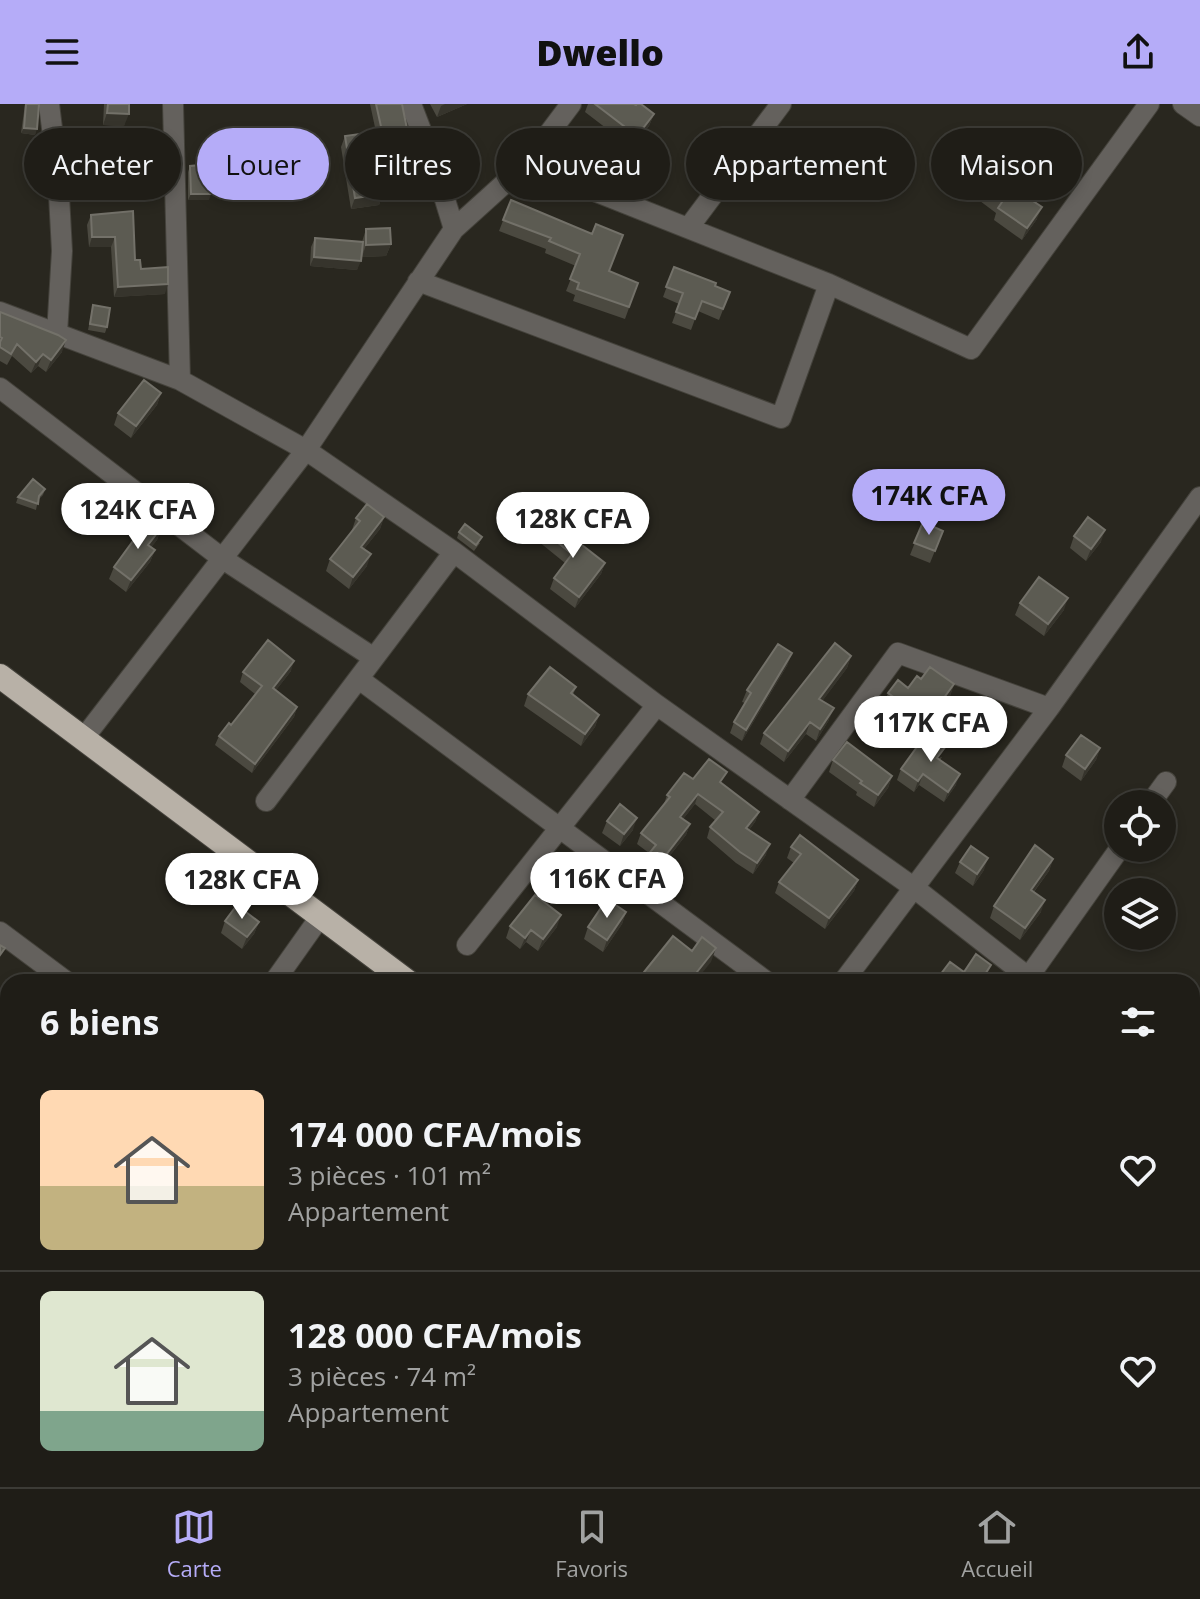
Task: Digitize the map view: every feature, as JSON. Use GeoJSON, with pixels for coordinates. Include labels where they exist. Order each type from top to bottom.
{"type":"FeatureCollection","features":[{"type":"Feature","properties":{"kind":"highway"},"geometry":{"type":"LineString","coordinates":[[0,676],[397,974]]}},
{"type":"Feature","properties":{"kind":"street"},"geometry":{"type":"LineString","coordinates":[[49,104],[58,177],[62,251],[57,334]]}},
{"type":"Feature","properties":{"kind":"street"},"geometry":{"type":"LineString","coordinates":[[173,104],[180,380]]}},
{"type":"Feature","properties":{"kind":"street"},"geometry":{"type":"LineString","coordinates":[[411,104],[454,229]]}},
{"type":"Feature","properties":{"kind":"street"},"geometry":{"type":"LineString","coordinates":[[553,128],[571,104]]}},
{"type":"Feature","properties":{"kind":"street"},"geometry":{"type":"LineString","coordinates":[[689,227],[781,104]]}},
{"type":"Feature","properties":{"kind":"street"},"geometry":{"type":"LineString","coordinates":[[619,200],[829,284],[971,349],[1149,104]]}},
{"type":"Feature","properties":{"kind":"street"},"geometry":{"type":"LineString","coordinates":[[1183,104],[1200,116]]}},
{"type":"Feature","properties":{"kind":"street"},"geometry":{"type":"LineString","coordinates":[[83,739],[306,450],[454,229],[496,191]]}},
{"type":"Feature","properties":{"kind":"street"},"geometry":{"type":"LineString","coordinates":[[418,281],[781,418],[829,284]]}},
{"type":"Feature","properties":{"kind":"street"},"geometry":{"type":"LineString","coordinates":[[0,312],[180,380],[306,450],[454,552],[657,705],[913,887],[1020,974]]}},
{"type":"Feature","properties":{"kind":"street"},"geometry":{"type":"LineString","coordinates":[[0,388],[223,559],[374,658]]}},
{"type":"Feature","properties":{"kind":"street"},"geometry":{"type":"LineString","coordinates":[[849,974],[1049,708],[1200,497]]}},
{"type":"Feature","properties":{"kind":"street"},"geometry":{"type":"LineString","coordinates":[[266,801],[454,552]]}},
{"type":"Feature","properties":{"kind":"street"},"geometry":{"type":"LineString","coordinates":[[790,800],[898,653],[1049,708]]}},
{"type":"Feature","properties":{"kind":"street"},"geometry":{"type":"LineString","coordinates":[[359,679],[756,974]]}},
{"type":"Feature","properties":{"kind":"street"},"geometry":{"type":"LineString","coordinates":[[467,945],[657,705]]}},
{"type":"Feature","properties":{"kind":"street"},"geometry":{"type":"LineString","coordinates":[[1160,790],[1166,782]]}},
{"type":"Feature","properties":{"kind":"street"},"geometry":{"type":"LineString","coordinates":[[1031,974],[1110,862]]}},
{"type":"Feature","properties":{"kind":"street"},"geometry":{"type":"LineString","coordinates":[[280,974],[320,917]]}},
{"type":"Feature","properties":{"kind":"street"},"geometry":{"type":"LineString","coordinates":[[0,932],[56,974]]}},
{"type":"Feature","properties":{"kind":"building"},"geometry":{"type":"Polygon","coordinates":[[[26,104],[39,104],[37,128],[24,128],[26,104]]]}},
{"type":"Feature","properties":{"kind":"building"},"geometry":{"type":"Polygon","coordinates":[[[108,104],[129,104],[129,114],[107,113],[108,104]]]}},
{"type":"Feature","properties":{"kind":"building"},"geometry":{"type":"Polygon","coordinates":[[[376,104],[402,104],[407,128],[381,128],[376,104]]]}},
{"type":"Feature","properties":{"kind":"building"},"geometry":{"type":"Polygon","coordinates":[[[595,104],[641,104],[654,114],[643,128],[626,128],[595,104]]]}},
{"type":"Feature","properties":{"kind":"building"},"geometry":{"type":"Polygon","coordinates":[[[197,165],[197,194],[191,194],[190,166],[197,165]]]}},
{"type":"Feature","properties":{"kind":"building"},"geometry":{"type":"Polygon","coordinates":[[[511,200],[592,234],[596,224],[623,235],[609,271],[638,283],[629,307],[577,289],[579,283],[570,279],[580,254],[549,241],[551,238],[503,220],[511,200]]]}},
{"type":"Feature","properties":{"kind":"building"},"geometry":{"type":"Polygon","coordinates":[[[999,200],[1031,200],[1042,207],[1027,228],[998,208],[1002,202],[999,200]]]}},
{"type":"Feature","properties":{"kind":"building"},"geometry":{"type":"Polygon","coordinates":[[[133,211],[135,260],[140,260],[141,269],[168,267],[168,284],[118,287],[115,237],[92,237],[91,215],[133,211]]]}},
{"type":"Feature","properties":{"kind":"building"},"geometry":{"type":"Polygon","coordinates":[[[390,228],[391,244],[366,245],[366,229],[390,228]]]}},
{"type":"Feature","properties":{"kind":"building"},"geometry":{"type":"Polygon","coordinates":[[[315,238],[363,242],[361,261],[314,257],[315,238]]]}},
{"type":"Feature","properties":{"kind":"building"},"geometry":{"type":"Polygon","coordinates":[[[674,267],[716,283],[715,286],[730,292],[723,309],[702,301],[695,319],[676,312],[683,293],[666,287],[674,267]]]}},
{"type":"Feature","properties":{"kind":"building"},"geometry":{"type":"Polygon","coordinates":[[[93,305],[110,308],[107,327],[90,324],[93,305]]]}},
{"type":"Feature","properties":{"kind":"building"},"geometry":{"type":"Polygon","coordinates":[[[0,312],[66,340],[51,360],[43,354],[36,362],[17,344],[11,354],[0,347],[0,312]]]}},
{"type":"Feature","properties":{"kind":"building"},"geometry":{"type":"Polygon","coordinates":[[[144,380],[161,393],[136,426],[118,413],[144,380]]]}},
{"type":"Feature","properties":{"kind":"building"},"geometry":{"type":"Polygon","coordinates":[[[33,479],[45,489],[39,496],[38,504],[18,497],[33,479]]]}},
{"type":"Feature","properties":{"kind":"building"},"geometry":{"type":"Polygon","coordinates":[[[367,504],[384,517],[361,547],[371,554],[353,577],[330,559],[360,521],[356,518],[367,504]]]}},
{"type":"Feature","properties":{"kind":"building"},"geometry":{"type":"Polygon","coordinates":[[[545,516],[605,563],[579,597],[554,578],[572,554],[537,526],[545,516]]]}},
{"type":"Feature","properties":{"kind":"building"},"geometry":{"type":"Polygon","coordinates":[[[1088,517],[1105,530],[1091,549],[1074,536],[1088,517]]]}},
{"type":"Feature","properties":{"kind":"building"},"geometry":{"type":"Polygon","coordinates":[[[149,519],[161,528],[148,545],[155,550],[131,580],[114,567],[149,519]]]}},
{"type":"Feature","properties":{"kind":"building"},"geometry":{"type":"Polygon","coordinates":[[[923,522],[943,531],[935,551],[914,543],[923,522]]]}},
{"type":"Feature","properties":{"kind":"building"},"geometry":{"type":"Polygon","coordinates":[[[465,524],[482,537],[476,545],[459,532],[465,524]]]}},
{"type":"Feature","properties":{"kind":"building"},"geometry":{"type":"Polygon","coordinates":[[[1039,577],[1068,598],[1048,624],[1020,603],[1039,577]]]}},
{"type":"Feature","properties":{"kind":"building"},"geometry":{"type":"Polygon","coordinates":[[[268,640],[294,661],[273,688],[297,707],[255,764],[219,736],[262,686],[243,672],[268,640]]]}},
{"type":"Feature","properties":{"kind":"building"},"geometry":{"type":"Polygon","coordinates":[[[835,643],[851,656],[819,699],[834,708],[820,729],[810,722],[788,751],[764,733],[835,643]]]}},
{"type":"Feature","properties":{"kind":"building"},"geometry":{"type":"Polygon","coordinates":[[[778,644],[792,653],[746,730],[734,722],[751,693],[747,690],[778,644]]]}},
{"type":"Feature","properties":{"kind":"building"},"geometry":{"type":"Polygon","coordinates":[[[550,667],[576,687],[571,693],[599,715],[585,734],[528,694],[550,667]]]}},
{"type":"Feature","properties":{"kind":"building"},"geometry":{"type":"Polygon","coordinates":[[[930,667],[954,684],[927,721],[888,693],[898,680],[908,688],[917,676],[921,679],[930,667]]]}},
{"type":"Feature","properties":{"kind":"building"},"geometry":{"type":"Polygon","coordinates":[[[927,733],[946,746],[937,758],[960,774],[948,792],[923,774],[918,781],[901,769],[927,733]]]}},
{"type":"Feature","properties":{"kind":"building"},"geometry":{"type":"Polygon","coordinates":[[[1081,735],[1100,748],[1085,769],[1066,755],[1081,735]]]}},
{"type":"Feature","properties":{"kind":"building"},"geometry":{"type":"Polygon","coordinates":[[[847,742],[892,776],[878,795],[833,760],[847,742]]]}},
{"type":"Feature","properties":{"kind":"building"},"geometry":{"type":"Polygon","coordinates":[[[709,759],[727,772],[720,782],[759,812],[746,828],[770,844],[757,863],[740,852],[710,827],[723,812],[698,794],[680,817],[690,824],[657,871],[643,861],[656,845],[641,833],[670,797],[667,795],[684,773],[693,779],[709,759]]]}},
{"type":"Feature","properties":{"kind":"building"},"geometry":{"type":"Polygon","coordinates":[[[620,804],[637,818],[624,834],[607,821],[620,804]]]}},
{"type":"Feature","properties":{"kind":"building"},"geometry":{"type":"Polygon","coordinates":[[[800,835],[858,880],[829,918],[779,882],[801,854],[791,847],[800,835]]]}},
{"type":"Feature","properties":{"kind":"building"},"geometry":{"type":"Polygon","coordinates":[[[1035,845],[1053,859],[1031,890],[1045,900],[1025,928],[994,906],[1035,845]]]}},
{"type":"Feature","properties":{"kind":"building"},"geometry":{"type":"Polygon","coordinates":[[[971,846],[988,858],[977,874],[960,862],[971,846]]]}},
{"type":"Feature","properties":{"kind":"building"},"geometry":{"type":"Polygon","coordinates":[[[535,895],[561,915],[543,939],[531,930],[525,938],[510,926],[535,895]]]}},
{"type":"Feature","properties":{"kind":"building"},"geometry":{"type":"Polygon","coordinates":[[[607,899],[626,912],[607,940],[588,927],[607,899]]]}},
{"type":"Feature","properties":{"kind":"building"},"geometry":{"type":"Polygon","coordinates":[[[237,905],[259,922],[247,937],[225,921],[237,905]]]}},
{"type":"Feature","properties":{"kind":"building"},"geometry":{"type":"Polygon","coordinates":[[[673,936],[692,951],[702,937],[716,948],[695,974],[642,974],[673,936]]]}},
{"type":"Feature","properties":{"kind":"building"},"geometry":{"type":"Polygon","coordinates":[[[976,954],[991,965],[985,974],[941,974],[950,962],[964,972],[976,954]]]}}]}
